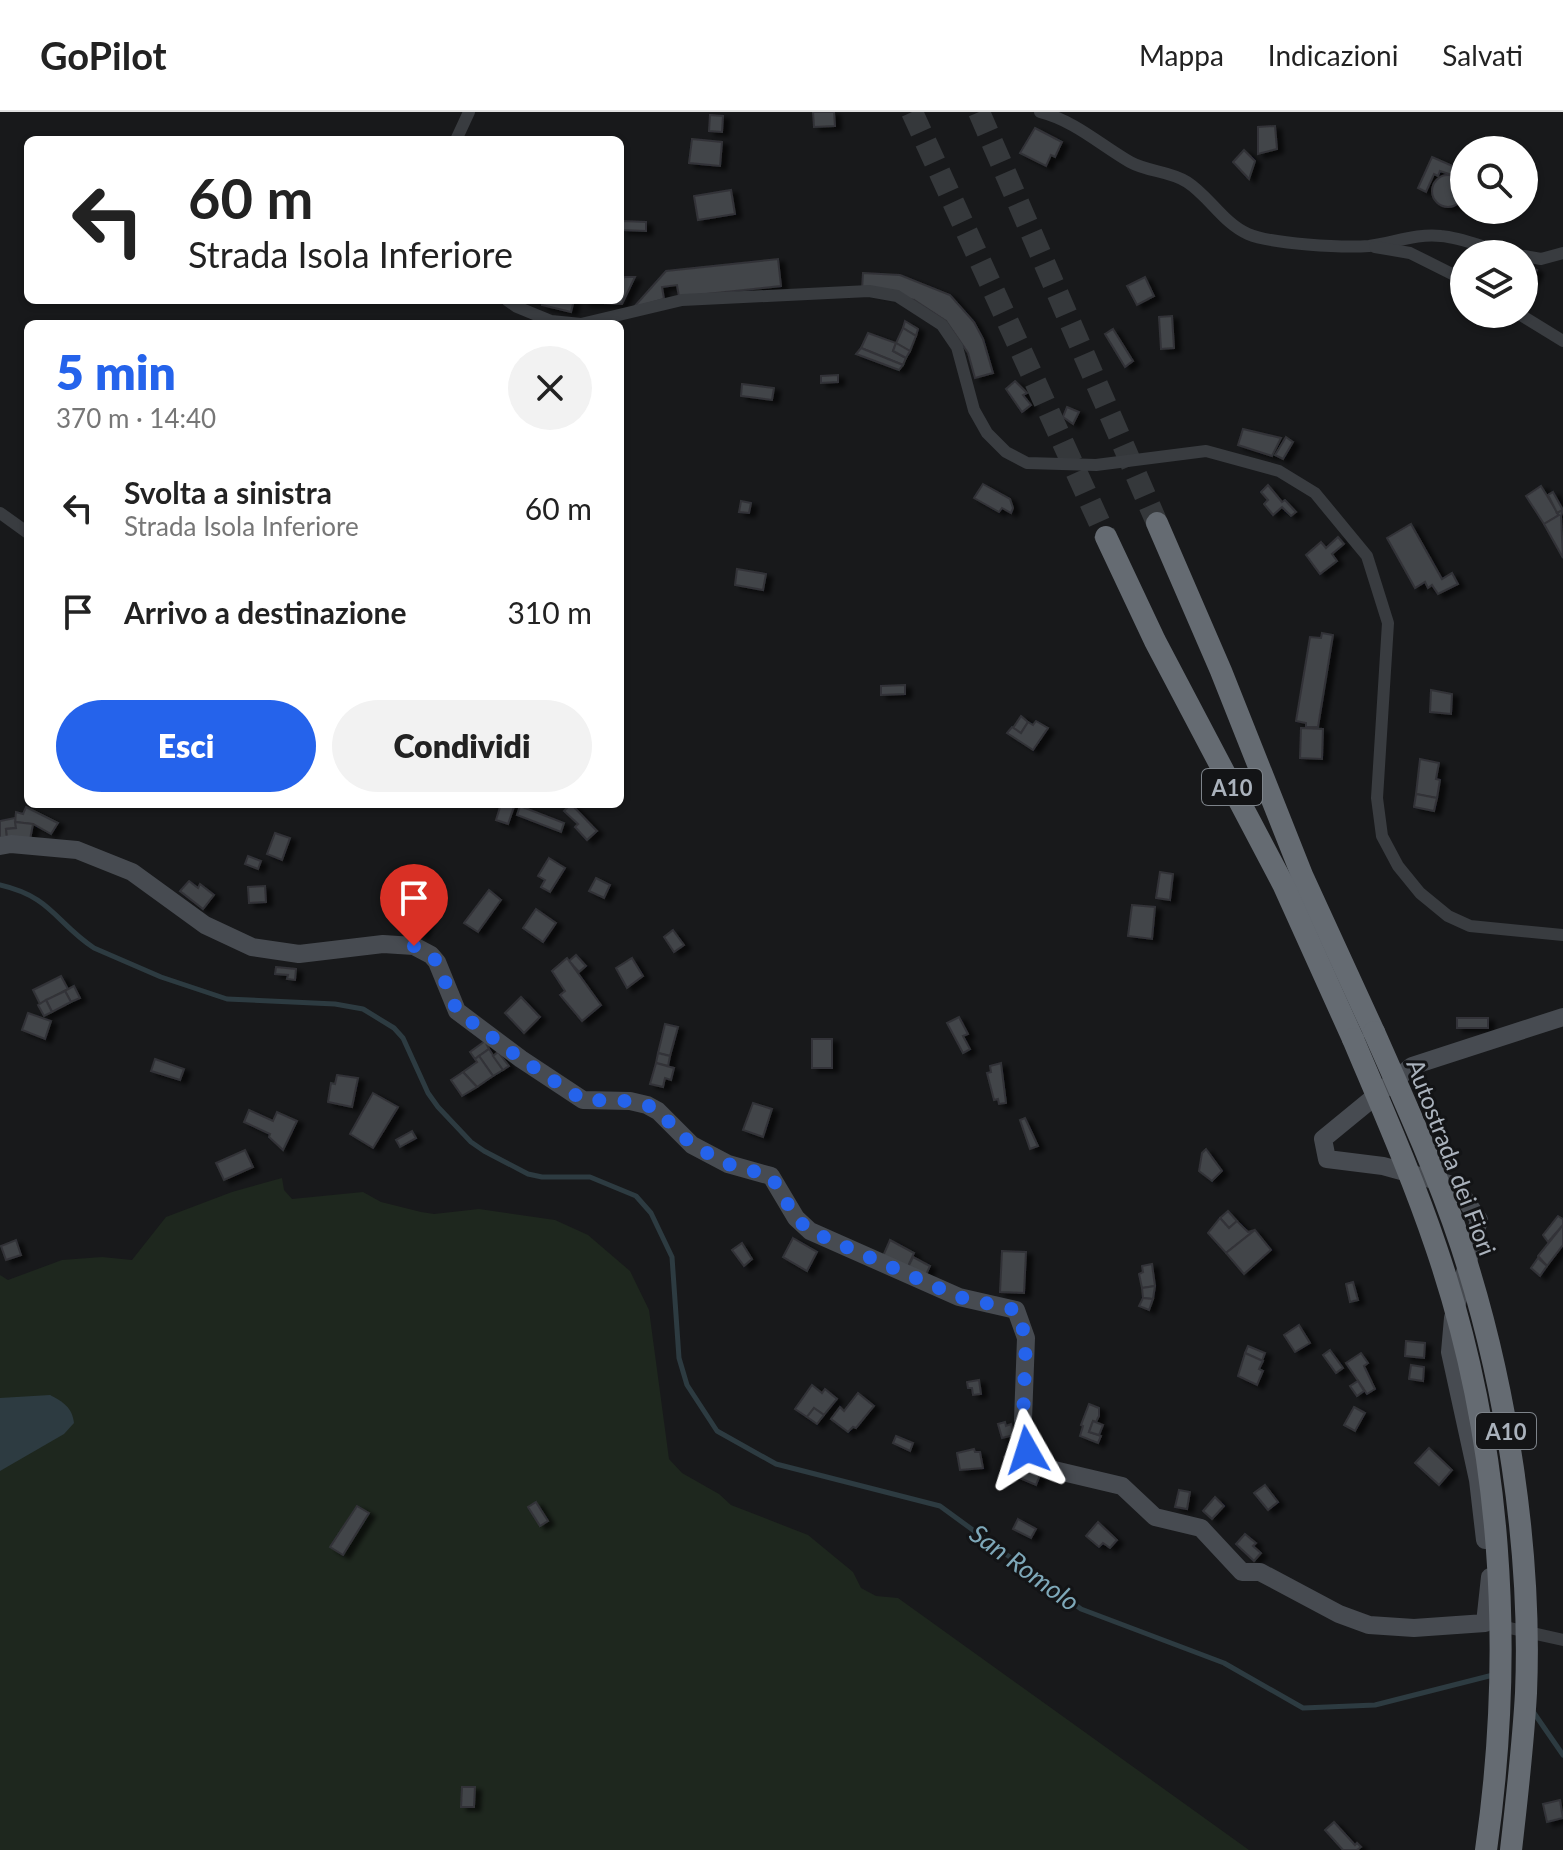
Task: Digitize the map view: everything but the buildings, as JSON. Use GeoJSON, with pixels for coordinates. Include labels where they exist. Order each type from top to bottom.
{"type":"FeatureCollection","features":[{"type":"Feature","properties":{"kind":"highway","name":"Autostrada dei Fiori"},"geometry":{"type":"LineString","coordinates":[[1157,523],[1215,658],[1364,1036],[1402,1154],[1437,1248],[1460,1327],[1480,1420],[1495,1518],[1501,1613],[1499,1726],[1486,1850]]}},
{"type":"Feature","properties":{"kind":"highway","name":"Autostrada dei Fiori"},"geometry":{"type":"LineString","coordinates":[[1106,537],[1166,663],[1432,1168],[1461,1246],[1486,1337],[1507,1434],[1520,1542],[1526,1691],[1511,1850]]}},
{"type":"Feature","properties":{"kind":"street"},"geometry":{"type":"LineString","coordinates":[[458,136],[469,112]]}},
{"type":"Feature","properties":{"kind":"street"},"geometry":{"type":"LineString","coordinates":[[1040,112],[1058,117],[1080,129],[1132,163],[1188,183],[1247,234],[1274,240],[1368,246],[1410,253],[1450,273]]}},
{"type":"Feature","properties":{"kind":"street"},"geometry":{"type":"LineString","coordinates":[[1368,246],[1409,237],[1440,235],[1459,240]]}},
{"type":"Feature","properties":{"kind":"street"},"geometry":{"type":"LineString","coordinates":[[1538,258],[1563,253]]}},
{"type":"Feature","properties":{"kind":"street"},"geometry":{"type":"LineString","coordinates":[[598,320],[682,300],[869,291],[897,296],[942,325],[957,347],[974,410],[987,433],[1006,452],[1027,463],[1096,465],[1206,451],[1279,471],[1315,493],[1367,556],[1388,623],[1377,798],[1382,836],[1398,866],[1420,893],[1448,916],[1470,926],[1563,935]]}},
{"type":"Feature","properties":{"kind":"street"},"geometry":{"type":"LineString","coordinates":[[513,304],[549,320]]}},
{"type":"Feature","properties":{"kind":"street"},"geometry":{"type":"LineString","coordinates":[[1538,326],[1563,341]]}},
{"type":"Feature","properties":{"kind":"street"},"geometry":{"type":"LineString","coordinates":[[0,513],[24,530]]}},
{"type":"Feature","properties":{"kind":"street"},"geometry":{"type":"LineString","coordinates":[[0,846],[11,844],[77,850],[132,872],[205,925],[252,947],[299,954],[383,944],[414,946],[437,962],[457,1011],[583,1100],[630,1101],[647,1105],[658,1111],[692,1145],[728,1164],[771,1176],[796,1218],[810,1231],[959,1297],[1016,1310],[1026,1338],[1023,1420],[1027,1450],[1033,1465],[1122,1486],[1155,1517],[1201,1528],[1242,1572],[1260,1572],[1339,1614],[1369,1625],[1414,1628],[1485,1623],[1563,1640]]}},
{"type":"Feature","properties":{"kind":"street"},"geometry":{"type":"LineString","coordinates":[[1485,1623],[1490,1577],[1478,1480],[1450,1352],[1453,1318],[1479,1220],[1456,1186],[1383,1166],[1327,1159],[1323,1139],[1412,1066],[1563,1017]]}},
{"type":"Feature","properties":{"kind":"shaded area"},"geometry":{"type":"Polygon","coordinates":[[[282,1178],[284,1190],[292,1199],[363,1192],[381,1202],[421,1212],[434,1214],[479,1209],[555,1220],[588,1235],[630,1271],[649,1310],[669,1459],[682,1473],[719,1494],[731,1505],[808,1535],[853,1572],[861,1588],[876,1596],[898,1598],[1249,1850],[0,1850],[0,1275],[8,1280],[62,1260],[102,1257],[132,1260],[166,1217],[232,1192],[282,1178]]]}},
{"type":"Feature","properties":{"kind":"shaded area"},"geometry":{"type":"Polygon","coordinates":[[[50,1395],[66,1406],[74,1423],[64,1434],[0,1471],[0,1398],[50,1395]]]}},
{"type":"Feature","properties":{"kind":"waterway","name":"San Romolo"},"geometry":{"type":"LineString","coordinates":[[0,885],[42,903],[94,948],[161,977],[227,999],[335,1004],[363,1009],[394,1028],[403,1038],[428,1093],[438,1107],[471,1142],[484,1151],[528,1174],[590,1177],[636,1196],[651,1213],[672,1257],[679,1358],[687,1385],[717,1431],[776,1464],[940,1506],[1081,1609],[1224,1663],[1303,1708],[1375,1705],[1493,1675]]}},
{"type":"Feature","properties":{"kind":"waterway","name":"San Romolo"},"geometry":{"type":"LineString","coordinates":[[1534,1713],[1563,1755]]}},
{"type":"Feature","properties":{"kind":"tunnel"},"geometry":{"type":"LineString","coordinates":[[912,112],[1106,537]]}},
{"type":"Feature","properties":{"kind":"tunnel"},"geometry":{"type":"LineString","coordinates":[[979,112],[1157,523]]}},
{"type":"Feature","properties":{"kind":"route"},"geometry":{"type":"LineString","coordinates":[[414,946],[437,962],[457,1011],[583,1100],[630,1101],[647,1105],[658,1111],[692,1145],[728,1164],[771,1176],[796,1218],[810,1231],[959,1297],[1016,1310],[1026,1338],[1023,1420],[1027,1450]]}}]}
